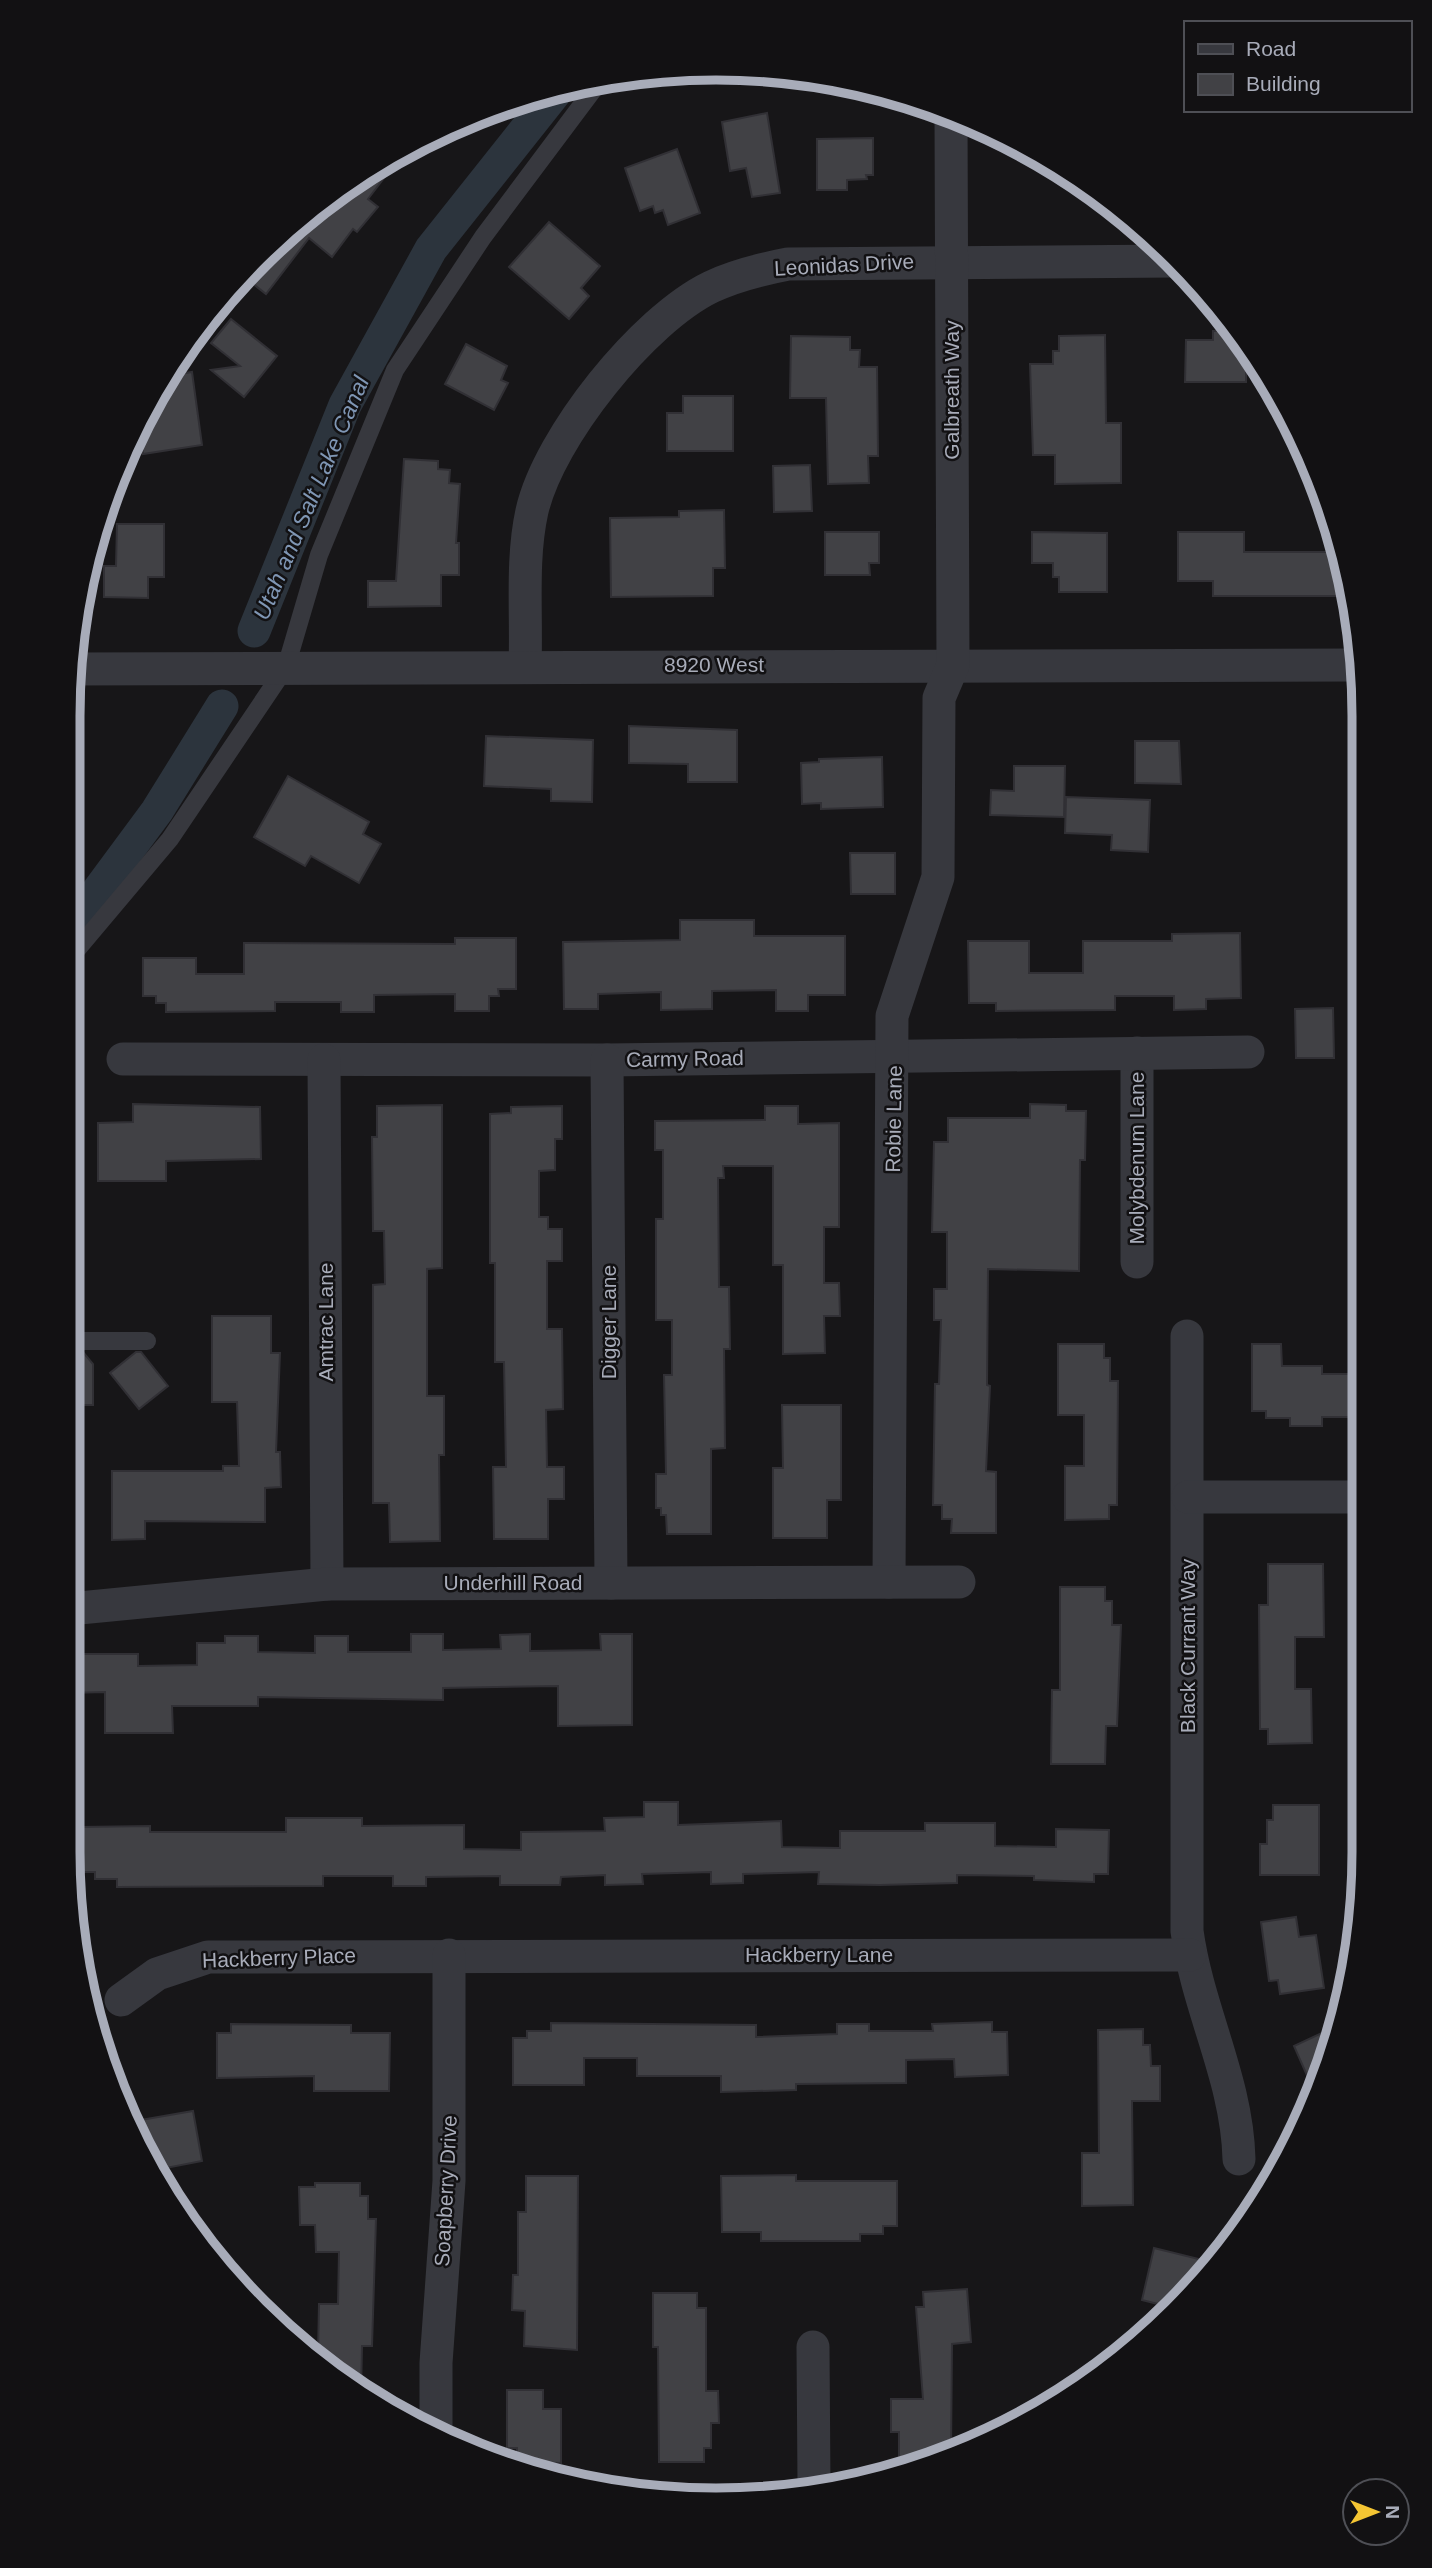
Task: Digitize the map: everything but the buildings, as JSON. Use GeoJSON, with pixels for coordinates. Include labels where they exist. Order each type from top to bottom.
{"type":"FeatureCollection","features":[{"type":"Feature","properties":{"kind":"street","name":"Galbreath Way"},"geometry":{"type":"LineString","coordinates":[[951,126],[953,665]]}},
{"type":"Feature","properties":{"kind":"street","name":"Leonidas Drive"},"geometry":{"type":"LineString","coordinates":[[525,666],[528,549],[532,513],[540,482],[567,431],[592,398],[673,312],[711,287],[751,271],[788,264],[1159,261]]}},
{"type":"Feature","properties":{"kind":"street","name":"Robie Lane"},"geometry":{"type":"LineString","coordinates":[[889,1582],[894,1056],[892,1016],[938,877],[939,698],[953,665]]}},
{"type":"Feature","properties":{"kind":"street","name":"8920 West"},"geometry":{"type":"LineString","coordinates":[[82,669],[1349,665]]}},
{"type":"Feature","properties":{"kind":"street","name":"Carmy Road"},"geometry":{"type":"LineString","coordinates":[[122,1059],[607,1060],[1248,1052]]}},
{"type":"Feature","properties":{"kind":"street","name":"Molybdenum Lane"},"geometry":{"type":"LineString","coordinates":[[1137,1053],[1137,1262]]}},
{"type":"Feature","properties":{"kind":"street","name":"Amtrac Lane"},"geometry":{"type":"LineString","coordinates":[[324,1060],[327,1584]]}},
{"type":"Feature","properties":{"kind":"street","name":"Digger Lane"},"geometry":{"type":"LineString","coordinates":[[607,1060],[611,1583]]}},
{"type":"Feature","properties":{"kind":"street","name":"Black Currant Way"},"geometry":{"type":"LineString","coordinates":[[1187,1336],[1186,1907],[1190,1955],[1211,2032],[1232,2090],[1238,2124],[1239,2159]]}},
{"type":"Feature","properties":{"kind":"street"},"geometry":{"type":"LineString","coordinates":[[1188,1497],[1352,1497]]}},
{"type":"Feature","properties":{"kind":"street","name":"Underhill Road"},"geometry":{"type":"LineString","coordinates":[[80,1608],[327,1584],[959,1582]]}},
{"type":"Feature","properties":{"kind":"street","name":"Hackberry Lane"},"geometry":{"type":"LineString","coordinates":[[449,1955],[1190,1955]]}},
{"type":"Feature","properties":{"kind":"street","name":"Hackberry Place"},"geometry":{"type":"LineString","coordinates":[[121,2000],[157,1974],[208,1957],[449,1955]]}},
{"type":"Feature","properties":{"kind":"street","name":"Soapberry Drive"},"geometry":{"type":"LineString","coordinates":[[436,2422],[436,2363],[449,2181],[449,1955]]}},
{"type":"Feature","properties":{"kind":"street"},"geometry":{"type":"LineString","coordinates":[[813,2347],[814,2479]]}},
{"type":"Feature","properties":{"kind":"lane"},"geometry":{"type":"LineString","coordinates":[[80,946],[170,839],[272,667],[395,370],[483,237],[591,93]]}},
{"type":"Feature","properties":{"kind":"lane"},"geometry":{"type":"LineString","coordinates":[[80,1341],[147,1341]]}},
{"type":"Feature","properties":{"kind":"waterway","name":"Utah and Salt Lake Canal"},"geometry":{"type":"LineString","coordinates":[[254,631],[345,405],[431,249],[546,104]]}},
{"type":"Feature","properties":{"kind":"waterway","name":"Utah and Salt Lake Canal"},"geometry":{"type":"LineString","coordinates":[[80,915],[157,811],[222,706]]}}]}
